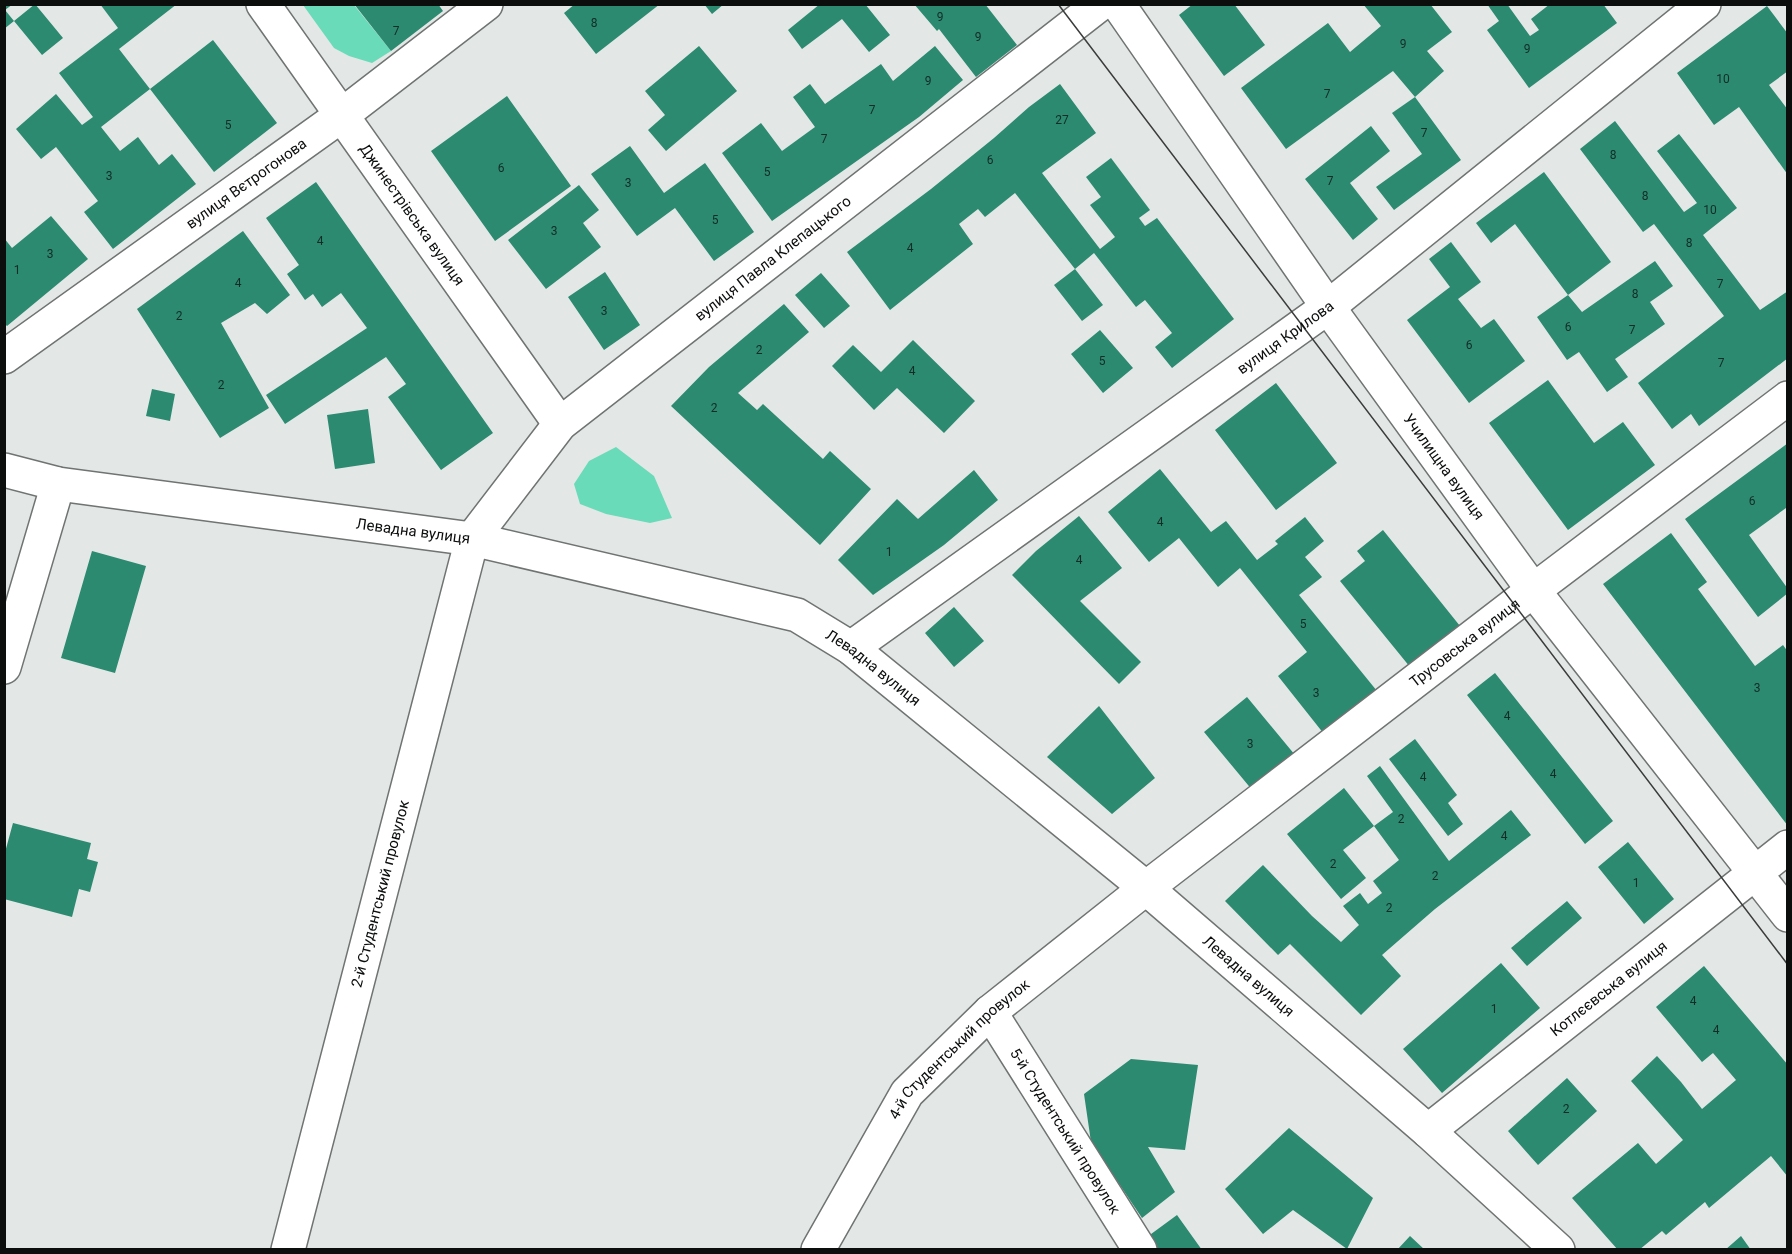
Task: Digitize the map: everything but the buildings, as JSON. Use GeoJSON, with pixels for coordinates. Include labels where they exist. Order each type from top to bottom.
{"type":"FeatureCollection","features":[{"type":"Feature","properties":{"kind":"street","name":"Джинестрівська вулиця"},"geometry":{"type":"LineString","coordinates":[[263,4],[560,424]]}},
{"type":"Feature","properties":{"kind":"street","name":"вулиця Вєтрогонова"},"geometry":{"type":"LineString","coordinates":[[4,357],[342,115],[486,4]]}},
{"type":"Feature","properties":{"kind":"street","name":"вулиця Павла Клепацького"},"geometry":{"type":"LineString","coordinates":[[472,539],[560,424],[1100,4]]}},
{"type":"Feature","properties":{"kind":"street","name":"Училищна вулиця"},"geometry":{"type":"LineString","coordinates":[[1118,4],[1328,307],[1533,590],[1788,915]]}},
{"type":"Feature","properties":{"kind":"street","name":"вулиця Крилова"},"geometry":{"type":"LineString","coordinates":[[851,648],[1328,307],[1704,4]]}},
{"type":"Feature","properties":{"kind":"street","name":"Трусовська вулиця"},"geometry":{"type":"LineString","coordinates":[[1146,888],[1533,590],[1788,398]]}},
{"type":"Feature","properties":{"kind":"street","name":"Левадна вулиця"},"geometry":{"type":"LineString","coordinates":[[4,470],[58,484],[472,539],[797,615],[851,648],[1146,888],[1428,1131],[1558,1250]]}},
{"type":"Feature","properties":{"kind":"street"},"geometry":{"type":"LineString","coordinates":[[4,667],[58,484]]}},
{"type":"Feature","properties":{"kind":"street","name":"2-й Студентський провулок"},"geometry":{"type":"LineString","coordinates":[[288,1250],[472,539]]}},
{"type":"Feature","properties":{"kind":"street","name":"Котлєєвська вулиця"},"geometry":{"type":"LineString","coordinates":[[1428,1131],[1788,847]]}},
{"type":"Feature","properties":{"kind":"street","name":"4-й Студентський провулок"},"geometry":{"type":"LineString","coordinates":[[818,1250],[907,1094],[990,1012],[1146,888]]}},
{"type":"Feature","properties":{"kind":"street","name":"5-й Студентський провулок"},"geometry":{"type":"LineString","coordinates":[[990,1012],[1140,1250]]}},
{"type":"Feature","properties":{"kind":"green space"},"geometry":{"type":"Polygon","coordinates":[[[303,5],[354,5],[391,51],[372,63],[349,56],[334,48],[303,5]]]}},
{"type":"Feature","properties":{"kind":"green space"},"geometry":{"type":"Polygon","coordinates":[[[616,447],[654,476],[672,518],[650,523],[606,514],[580,504],[574,484],[589,461],[616,447]]]}},
{"type":"Feature","properties":{"kind":"tram line"},"geometry":{"type":"LineString","coordinates":[[1058,4],[1788,965]]}}]}
